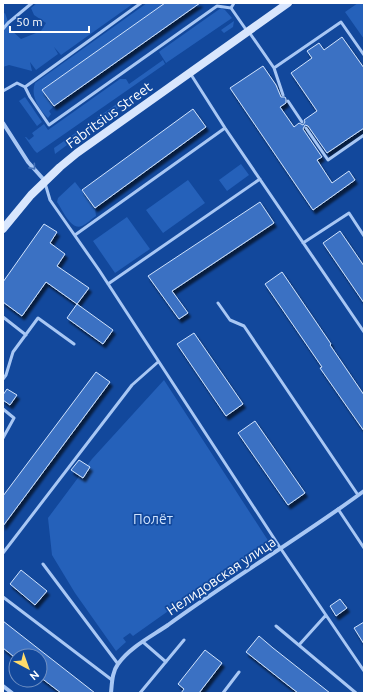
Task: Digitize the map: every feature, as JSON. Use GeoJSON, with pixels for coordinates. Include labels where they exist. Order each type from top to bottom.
{"type":"FeatureCollection","features":[{"type":"Feature","properties":{"kind":"main road","name":"Fabritsius Street"},"geometry":{"type":"LineString","coordinates":[[3,230],[32,194],[60,167],[94,140],[288,3]]}},
{"type":"Feature","properties":{"kind":"street"},"geometry":{"type":"LineString","coordinates":[[3,123],[28,162],[45,181]]}},
{"type":"Feature","properties":{"kind":"street","name":"Нелидовская улица"},"geometry":{"type":"LineString","coordinates":[[111,693],[112,680],[118,664],[142,642],[193,606],[281,549],[364,491]]}},
{"type":"Feature","properties":{"kind":"street"},"geometry":{"type":"LineString","coordinates":[[3,686],[12,693]]}},
{"type":"Feature","properties":{"kind":"lane"},"geometry":{"type":"LineString","coordinates":[[3,29],[32,3]]}},
{"type":"Feature","properties":{"kind":"lane"},"geometry":{"type":"LineString","coordinates":[[24,87],[141,3]]}},
{"type":"Feature","properties":{"kind":"lane"},"geometry":{"type":"LineString","coordinates":[[231,8],[234,3]]}},
{"type":"Feature","properties":{"kind":"lane"},"geometry":{"type":"LineString","coordinates":[[3,91],[17,83],[24,87],[49,125],[217,6],[231,8],[274,68],[284,95]]}},
{"type":"Feature","properties":{"kind":"lane"},"geometry":{"type":"LineString","coordinates":[[274,68],[342,22],[364,54]]}},
{"type":"Feature","properties":{"kind":"lane"},"geometry":{"type":"LineString","coordinates":[[190,72],[225,128],[364,332]]}},
{"type":"Feature","properties":{"kind":"lane"},"geometry":{"type":"LineString","coordinates":[[288,101],[302,122]]}},
{"type":"Feature","properties":{"kind":"lane"},"geometry":{"type":"LineString","coordinates":[[75,235],[225,128]]}},
{"type":"Feature","properties":{"kind":"lane"},"geometry":{"type":"LineString","coordinates":[[306,128],[328,160],[364,135]]}},
{"type":"Feature","properties":{"kind":"lane"},"geometry":{"type":"LineString","coordinates":[[108,284],[260,179]]}},
{"type":"Feature","properties":{"kind":"lane"},"geometry":{"type":"LineString","coordinates":[[45,181],[50,200],[108,284],[281,549],[364,671]]}},
{"type":"Feature","properties":{"kind":"lane"},"geometry":{"type":"LineString","coordinates":[[303,243],[349,213],[364,236]]}},
{"type":"Feature","properties":{"kind":"lane"},"geometry":{"type":"LineString","coordinates":[[218,303],[230,320],[244,326],[358,495]]}},
{"type":"Feature","properties":{"kind":"lane"},"geometry":{"type":"LineString","coordinates":[[3,317],[26,335]]}},
{"type":"Feature","properties":{"kind":"lane"},"geometry":{"type":"LineString","coordinates":[[3,379],[6,375],[14,352],[38,318],[74,344]]}},
{"type":"Feature","properties":{"kind":"lane"},"geometry":{"type":"LineString","coordinates":[[3,553],[132,385],[158,362]]}},
{"type":"Feature","properties":{"kind":"lane"},"geometry":{"type":"LineString","coordinates":[[3,409],[14,418],[3,438]]}},
{"type":"Feature","properties":{"kind":"lane"},"geometry":{"type":"LineString","coordinates":[[338,509],[364,548]]}},
{"type":"Feature","properties":{"kind":"lane"},"geometry":{"type":"LineString","coordinates":[[43,564],[118,664]]}},
{"type":"Feature","properties":{"kind":"lane"},"geometry":{"type":"LineString","coordinates":[[3,597],[112,680]]}},
{"type":"Feature","properties":{"kind":"lane"},"geometry":{"type":"LineString","coordinates":[[299,645],[326,615]]}},
{"type":"Feature","properties":{"kind":"lane"},"geometry":{"type":"LineString","coordinates":[[276,626],[356,693]]}},
{"type":"Feature","properties":{"kind":"lane"},"geometry":{"type":"LineString","coordinates":[[140,693],[184,640]]}},
{"type":"Feature","properties":{"kind":"lane"},"geometry":{"type":"LineString","coordinates":[[142,642],[166,662]]}},
{"type":"Feature","properties":{"kind":"lane"},"geometry":{"type":"LineString","coordinates":[[223,693],[239,672]]}},
{"type":"Feature","properties":{"kind":"green space"},"geometry":{"type":"Polygon","coordinates":[[[37,3],[134,3],[61,55],[54,47],[58,54],[36,70],[30,62],[32,71],[9,65],[3,67],[3,14],[5,13],[11,30],[21,39],[41,31],[46,23],[34,15],[31,8],[37,3]]]}},
{"type":"Feature","properties":{"kind":"green space"},"geometry":{"type":"Polygon","coordinates":[[[147,3],[165,3],[42,90],[54,106],[49,111],[51,114],[48,118],[41,111],[36,102],[34,93],[35,83],[147,3]]]}},
{"type":"Feature","properties":{"kind":"green space"},"geometry":{"type":"Polygon","coordinates":[[[358,3],[364,3],[364,39],[345,12],[358,3]]]}},
{"type":"Feature","properties":{"kind":"green space"},"geometry":{"type":"Polygon","coordinates":[[[221,8],[225,10],[232,18],[166,63],[159,52],[160,51],[221,8]]]}},
{"type":"Feature","properties":{"kind":"green space"},"geometry":{"type":"Polygon","coordinates":[[[234,21],[233,27],[224,33],[221,30],[234,21]]]}},
{"type":"Feature","properties":{"kind":"green space"},"geometry":{"type":"Polygon","coordinates":[[[163,60],[165,64],[37,153],[25,137],[29,140],[34,136],[32,133],[44,124],[48,130],[120,79],[126,79],[129,84],[163,60]]]}},
{"type":"Feature","properties":{"kind":"green space"},"geometry":{"type":"Polygon","coordinates":[[[25,97],[42,122],[37,126],[19,101],[25,97]]]}},
{"type":"Feature","properties":{"kind":"green space"},"geometry":{"type":"Polygon","coordinates":[[[118,103],[120,107],[100,122],[97,118],[118,103]]]}},
{"type":"Feature","properties":{"kind":"green space"},"geometry":{"type":"Polygon","coordinates":[[[77,132],[79,136],[55,154],[54,148],[77,132]]]}},
{"type":"Feature","properties":{"kind":"green space"},"geometry":{"type":"Polygon","coordinates":[[[241,164],[249,175],[227,191],[219,180],[241,164]]]}},
{"type":"Feature","properties":{"kind":"green space"},"geometry":{"type":"Polygon","coordinates":[[[188,180],[205,203],[163,233],[146,210],[188,180]]]}},
{"type":"Feature","properties":{"kind":"green space"},"geometry":{"type":"Polygon","coordinates":[[[75,182],[95,208],[96,216],[84,225],[78,227],[74,225],[64,214],[57,202],[58,198],[75,182]]]}},
{"type":"Feature","properties":{"kind":"green space"},"geometry":{"type":"Polygon","coordinates":[[[127,217],[150,249],[115,273],[93,241],[127,217]]]}},
{"type":"Feature","properties":{"kind":"green space","name":"Полёт"},"geometry":{"type":"Polygon","coordinates":[[[164,380],[269,542],[133,636],[130,633],[123,638],[126,642],[116,651],[75,593],[52,555],[48,518],[92,459],[164,380]]]}},
{"type":"Feature","properties":{"kind":"building"},"geometry":{"type":"Polygon","coordinates":[[[165,3],[200,3],[54,106],[42,90],[165,3]]]}},
{"type":"Feature","properties":{"kind":"building"},"geometry":{"type":"Polygon","coordinates":[[[342,37],[364,68],[364,128],[327,153],[308,126],[305,125],[303,129],[322,157],[317,160],[332,183],[349,171],[355,180],[313,210],[230,88],[263,66],[276,85],[281,97],[285,97],[286,99],[286,103],[280,107],[294,127],[299,123],[303,125],[305,122],[304,120],[317,111],[291,73],[312,58],[307,51],[319,43],[324,50],[342,37]]]}},
{"type":"Feature","properties":{"kind":"building"},"geometry":{"type":"Polygon","coordinates":[[[193,109],[206,127],[95,208],[82,190],[193,109]]]}},
{"type":"Feature","properties":{"kind":"building"},"geometry":{"type":"Polygon","coordinates":[[[260,202],[274,223],[172,291],[188,313],[179,319],[148,276],[260,202]]]}},
{"type":"Feature","properties":{"kind":"building"},"geometry":{"type":"Polygon","coordinates":[[[44,224],[57,232],[50,243],[65,254],[57,266],[89,288],[77,304],[46,282],[22,316],[3,302],[3,282],[44,224]]]}},
{"type":"Feature","properties":{"kind":"building"},"geometry":{"type":"Polygon","coordinates":[[[340,231],[364,266],[364,303],[323,243],[340,231]]]}},
{"type":"Feature","properties":{"kind":"building"},"geometry":{"type":"Polygon","coordinates":[[[282,272],[364,395],[364,431],[320,368],[322,367],[265,284],[282,272]]]}},
{"type":"Feature","properties":{"kind":"building"},"geometry":{"type":"Polygon","coordinates":[[[77,304],[113,330],[103,344],[67,318],[77,304]]]}},
{"type":"Feature","properties":{"kind":"building"},"geometry":{"type":"Polygon","coordinates":[[[194,333],[243,404],[226,416],[177,344],[194,333]]]}},
{"type":"Feature","properties":{"kind":"building"},"geometry":{"type":"Polygon","coordinates":[[[96,372],[110,382],[3,526],[3,496],[96,372]]]}},
{"type":"Feature","properties":{"kind":"building"},"geometry":{"type":"Polygon","coordinates":[[[7,389],[17,395],[10,405],[3,400],[3,395],[7,389]]]}},
{"type":"Feature","properties":{"kind":"building"},"geometry":{"type":"Polygon","coordinates":[[[255,421],[305,493],[288,505],[238,433],[255,421]]]}},
{"type":"Feature","properties":{"kind":"building"},"geometry":{"type":"Polygon","coordinates":[[[79,460],[90,467],[83,478],[71,470],[79,460]]]}},
{"type":"Feature","properties":{"kind":"building"},"geometry":{"type":"Polygon","coordinates":[[[21,570],[47,591],[35,605],[10,584],[21,570]]]}},
{"type":"Feature","properties":{"kind":"building"},"geometry":{"type":"Polygon","coordinates":[[[340,599],[347,608],[336,616],[330,606],[340,599]]]}},
{"type":"Feature","properties":{"kind":"building"},"geometry":{"type":"Polygon","coordinates":[[[3,621],[38,648],[8,648],[8,652],[3,648],[3,621]]]}},
{"type":"Feature","properties":{"kind":"building"},"geometry":{"type":"Polygon","coordinates":[[[364,622],[364,644],[354,628],[364,622]]]}},
{"type":"Feature","properties":{"kind":"building"},"geometry":{"type":"Polygon","coordinates":[[[259,636],[330,693],[298,693],[246,652],[259,636]]]}},
{"type":"Feature","properties":{"kind":"building"},"geometry":{"type":"Polygon","coordinates":[[[205,650],[222,663],[199,693],[181,693],[184,689],[178,684],[205,650]]]}},
{"type":"Feature","properties":{"kind":"building"},"geometry":{"type":"Polygon","coordinates":[[[48,656],[95,693],[61,693],[48,683],[48,656]]]}}]}
